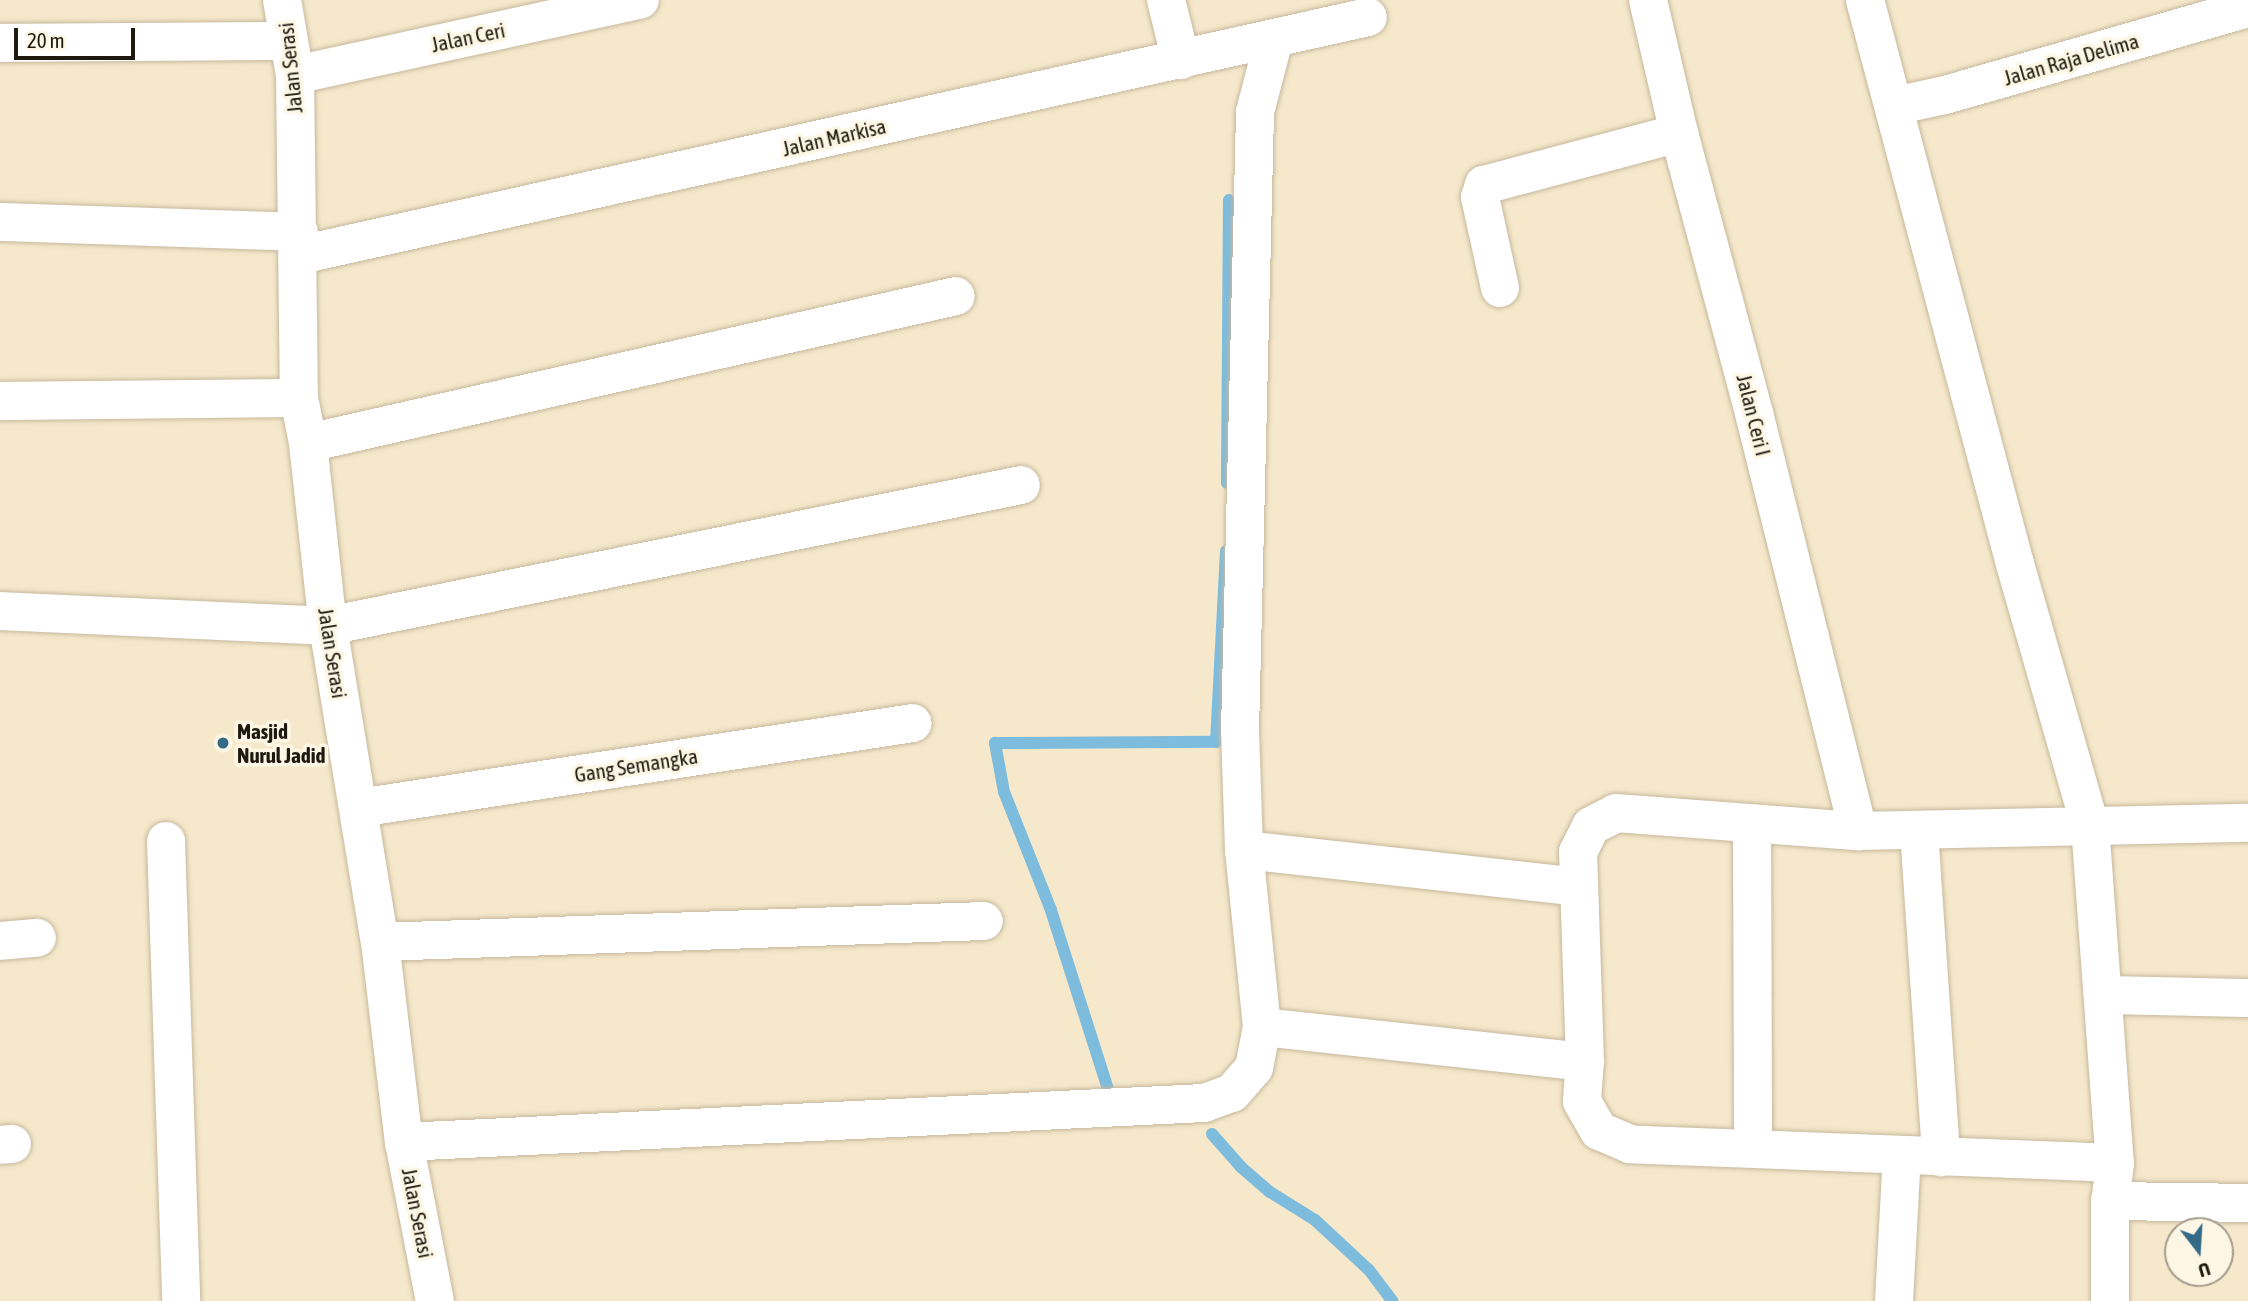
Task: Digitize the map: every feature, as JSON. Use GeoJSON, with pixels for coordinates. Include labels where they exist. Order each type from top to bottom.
{"type":"FeatureCollection","features":[{"type":"Feature","properties":{"kind":"street","name":"Jalan Serasi"},"geometry":{"type":"LineString","coordinates":[[282,0],[291,58],[299,244],[299,398],[308,443],[328,626],[380,942],[404,1142],[435,1301]]}},
{"type":"Feature","properties":{"kind":"street","name":"Jalan Ceri"},"geometry":{"type":"LineString","coordinates":[[0,43],[291,58],[640,0]]}},
{"type":"Feature","properties":{"kind":"street"},"geometry":{"type":"LineString","coordinates":[[1166,0],[1181,60]]}},
{"type":"Feature","properties":{"kind":"street","name":"Jalan Ceri I"},"geometry":{"type":"LineString","coordinates":[[1648,0],[1679,133],[1755,417],[1858,831]]}},
{"type":"Feature","properties":{"kind":"street"},"geometry":{"type":"LineString","coordinates":[[1865,0],[2015,564],[2090,825],[2115,1163],[2110,1201],[2110,1301]]}},
{"type":"Feature","properties":{"kind":"street","name":"Jalan Raja Delima"},"geometry":{"type":"LineString","coordinates":[[1894,106],[1945,95],[2248,8]]}},
{"type":"Feature","properties":{"kind":"street","name":"Jalan Markisa"},"geometry":{"type":"LineString","coordinates":[[0,222],[299,244],[1181,60],[1368,17]]}},
{"type":"Feature","properties":{"kind":"street"},"geometry":{"type":"LineString","coordinates":[[404,1142],[1204,1103],[1232,1093],[1254,1068],[1262,1027],[1244,850],[1240,732],[1255,112],[1274,39]]}},
{"type":"Feature","properties":{"kind":"street"},"geometry":{"type":"LineString","coordinates":[[1500,288],[1480,197],[1484,185],[1679,133]]}},
{"type":"Feature","properties":{"kind":"street"},"geometry":{"type":"LineString","coordinates":[[308,443],[956,296]]}},
{"type":"Feature","properties":{"kind":"street"},"geometry":{"type":"LineString","coordinates":[[0,401],[299,398]]}},
{"type":"Feature","properties":{"kind":"street"},"geometry":{"type":"LineString","coordinates":[[0,611],[328,626],[1021,485]]}},
{"type":"Feature","properties":{"kind":"street","name":"Gang Semangka"},"geometry":{"type":"LineString","coordinates":[[359,808],[913,723]]}},
{"type":"Feature","properties":{"kind":"street"},"geometry":{"type":"LineString","coordinates":[[2115,1163],[1630,1144],[1599,1132],[1582,1101],[1585,1062],[1578,852],[1591,826],[1616,813],[1858,831],[2248,824]]}},
{"type":"Feature","properties":{"kind":"street"},"geometry":{"type":"LineString","coordinates":[[1752,822],[1754,1147]]}},
{"type":"Feature","properties":{"kind":"street"},"geometry":{"type":"LineString","coordinates":[[1919,831],[1941,1157]]}},
{"type":"Feature","properties":{"kind":"street"},"geometry":{"type":"LineString","coordinates":[[166,841],[181,1301]]}},
{"type":"Feature","properties":{"kind":"street"},"geometry":{"type":"LineString","coordinates":[[1244,850],[1578,887]]}},
{"type":"Feature","properties":{"kind":"street"},"geometry":{"type":"LineString","coordinates":[[380,942],[984,921]]}},
{"type":"Feature","properties":{"kind":"street"},"geometry":{"type":"LineString","coordinates":[[0,941],[37,938]]}},
{"type":"Feature","properties":{"kind":"street"},"geometry":{"type":"LineString","coordinates":[[2104,995],[2248,998]]}},
{"type":"Feature","properties":{"kind":"street"},"geometry":{"type":"LineString","coordinates":[[1262,1027],[1585,1062]]}},
{"type":"Feature","properties":{"kind":"street"},"geometry":{"type":"LineString","coordinates":[[1894,1301],[1902,1155]]}},
{"type":"Feature","properties":{"kind":"street"},"geometry":{"type":"LineString","coordinates":[[2110,1201],[2248,1203]]}},
{"type":"Feature","properties":{"kind":"waterway"},"geometry":{"type":"LineString","coordinates":[[1227,483],[1229,200]]}},
{"type":"Feature","properties":{"kind":"waterway"},"geometry":{"type":"LineString","coordinates":[[1108,1089],[1051,910],[1004,792],[995,743],[1216,742],[1226,551]]}},
{"type":"Feature","properties":{"kind":"waterway"},"geometry":{"type":"LineString","coordinates":[[1212,1134],[1241,1167],[1270,1192],[1315,1220],[1369,1270],[1392,1301]]}},
{"type":"Feature","properties":{"kind":"place","name":"Masjid Nurul Jadid"},"geometry":{"type":"Point","coordinates":[223,743]}}]}
